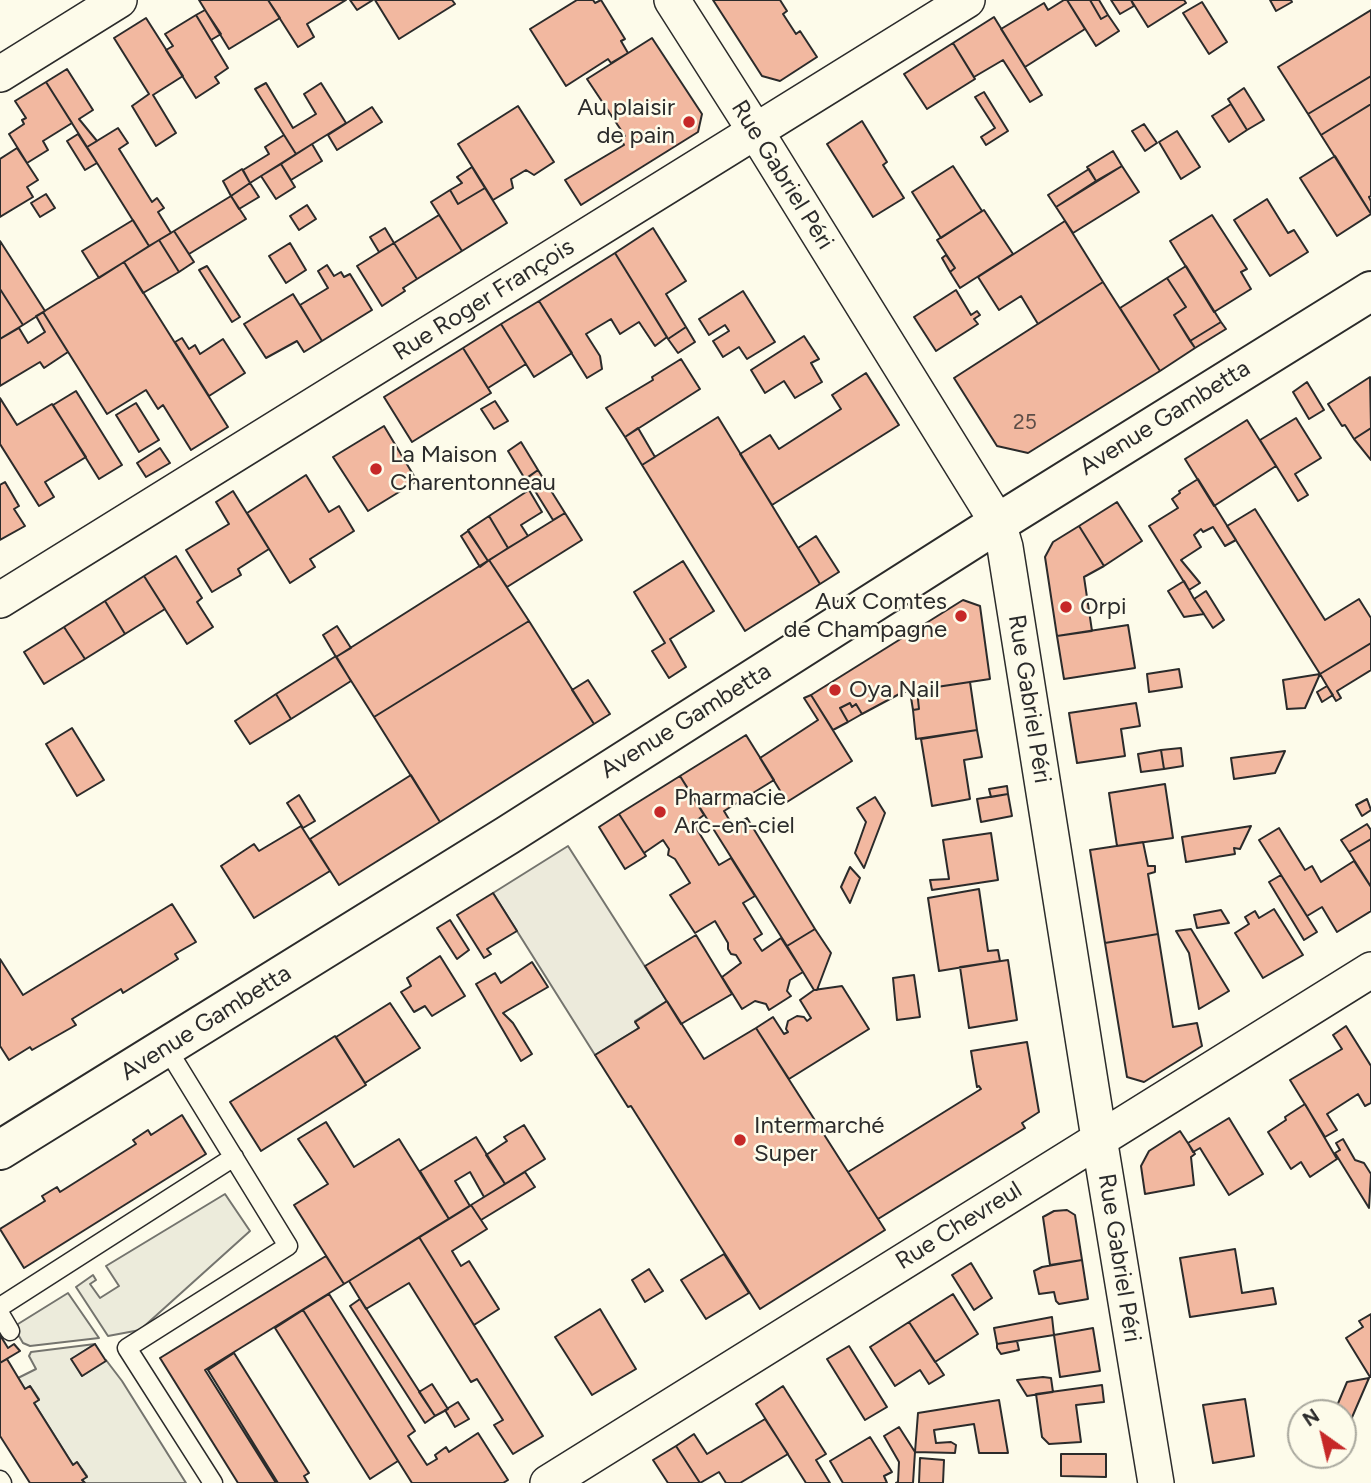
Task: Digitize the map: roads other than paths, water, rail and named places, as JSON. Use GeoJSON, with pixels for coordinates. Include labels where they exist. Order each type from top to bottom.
{"type":"FeatureCollection","features":[{"type":"Feature","properties":{"kind":"street"},"geometry":{"type":"LineString","coordinates":[[0,75],[119,0]]}},
{"type":"Feature","properties":{"kind":"street","name":"Rue Gabriel Péri"},"geometry":{"type":"LineString","coordinates":[[672,0],[757,132],[998,523],[1005,547],[1156,1483]]}},
{"type":"Feature","properties":{"kind":"street","name":"Rue Roger François"},"geometry":{"type":"LineString","coordinates":[[0,600],[967,0]]}},
{"type":"Feature","properties":{"kind":"street","name":"Avenue Gambetta"},"geometry":{"type":"LineString","coordinates":[[0,1150],[508,835],[998,523],[1371,291]]}},
{"type":"Feature","properties":{"kind":"street","name":"Rue Chevreul"},"geometry":{"type":"LineString","coordinates":[[548,1483],[1371,970]]}},
{"type":"Feature","properties":{"kind":"lane"},"geometry":{"type":"LineString","coordinates":[[166,1047],[288,1247],[127,1348],[213,1483]]}},
{"type":"Feature","properties":{"kind":"lane"},"geometry":{"type":"LineString","coordinates":[[0,1307],[234,1157]]}},
{"type":"Feature","properties":{"kind":"lane"},"geometry":{"type":"LineString","coordinates":[[0,1314],[10,1331]]}},
{"type":"Feature","properties":{"kind":"place","name":"Au plaisir de pain"},"geometry":{"type":"Point","coordinates":[689,122]}},
{"type":"Feature","properties":{"kind":"place","name":"La Maison Charentonneau"},"geometry":{"type":"Point","coordinates":[376,469]}},
{"type":"Feature","properties":{"kind":"place","name":"Orpi"},"geometry":{"type":"Point","coordinates":[1066,607]}},
{"type":"Feature","properties":{"kind":"place","name":"Aux Comtes de Champagne"},"geometry":{"type":"Point","coordinates":[961,616]}},
{"type":"Feature","properties":{"kind":"place","name":"Oya Nail"},"geometry":{"type":"Point","coordinates":[835,690]}},
{"type":"Feature","properties":{"kind":"place","name":"Pharmacie Arc-en-ciel"},"geometry":{"type":"Point","coordinates":[660,812]}},
{"type":"Feature","properties":{"kind":"place","name":"Intermarché Super"},"geometry":{"type":"Point","coordinates":[740,1140]}}]}
